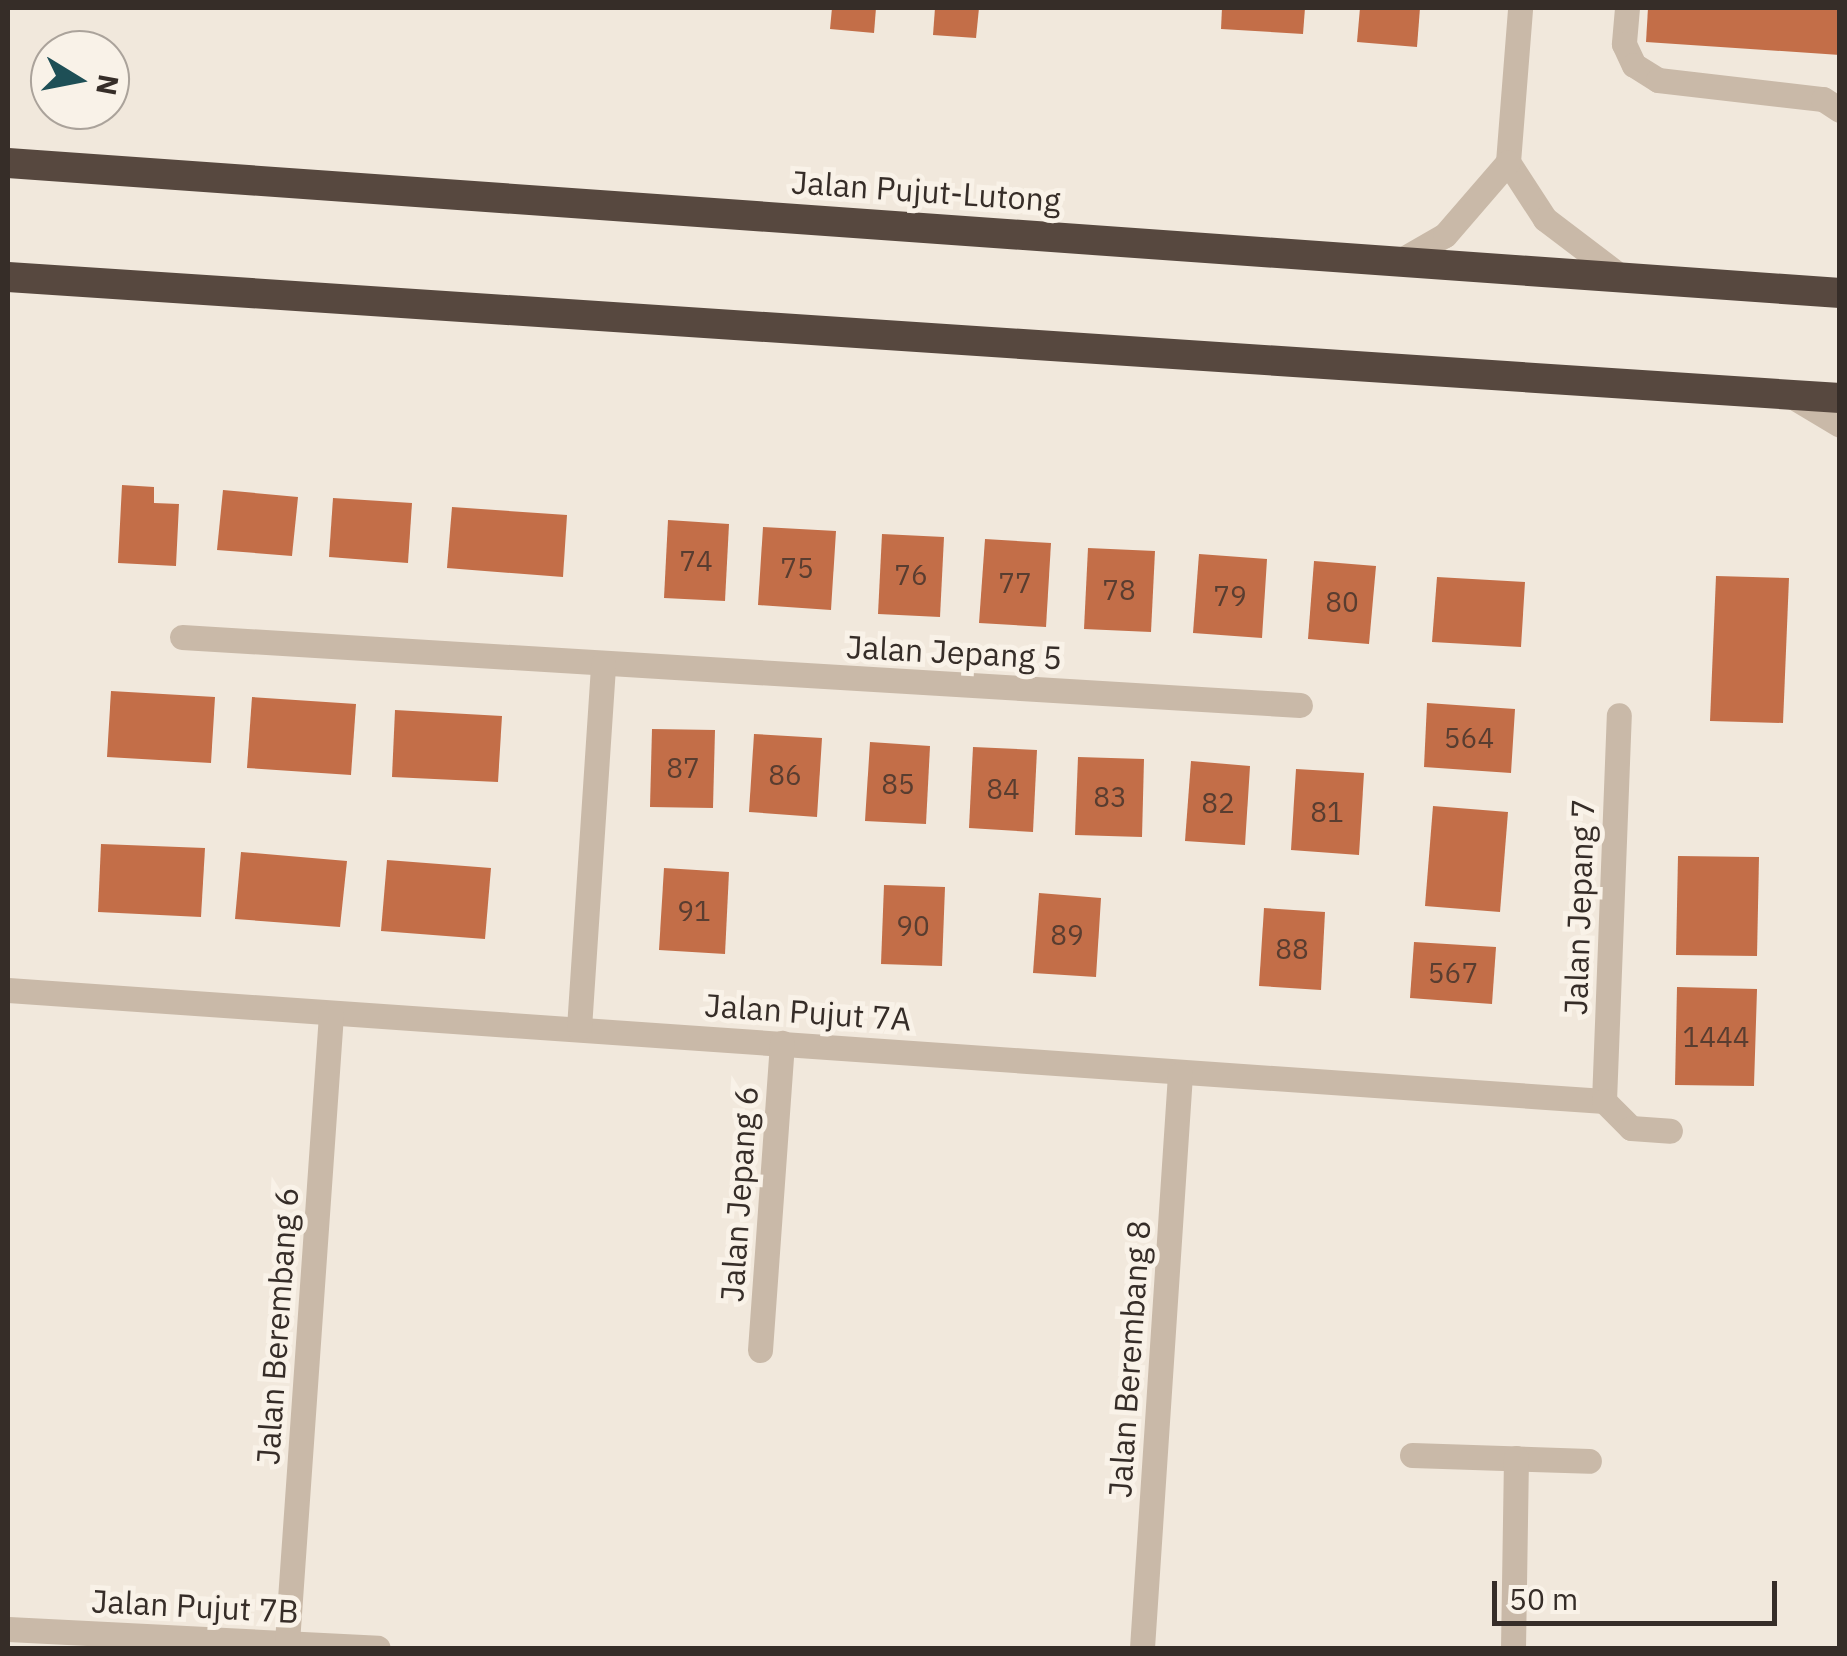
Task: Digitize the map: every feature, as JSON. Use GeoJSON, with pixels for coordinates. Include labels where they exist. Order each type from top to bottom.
{"type":"FeatureCollection","features":[{"type":"Feature","properties":{"kind":"highway","name":"Jalan Pujut-Lutong"},"geometry":{"type":"LineString","coordinates":[[8,163],[1840,293]]}},
{"type":"Feature","properties":{"kind":"highway"},"geometry":{"type":"LineString","coordinates":[[8,277],[1840,398]]}},
{"type":"Feature","properties":{"kind":"street"},"geometry":{"type":"LineString","coordinates":[[1403,259],[1446,234],[1508,162],[1520,8]]}},
{"type":"Feature","properties":{"kind":"street"},"geometry":{"type":"LineString","coordinates":[[1626,8],[1624,44],[1634,65],[1658,80],[1823,99],[1840,110]]}},
{"type":"Feature","properties":{"kind":"street"},"geometry":{"type":"LineString","coordinates":[[1508,162],[1544,219],[1620,276]]}},
{"type":"Feature","properties":{"kind":"street"},"geometry":{"type":"LineString","coordinates":[[1790,394],[1840,426]]}},
{"type":"Feature","properties":{"kind":"street","name":"Jalan Jepang 5"},"geometry":{"type":"LineString","coordinates":[[182,637],[1300,705]]}},
{"type":"Feature","properties":{"kind":"street"},"geometry":{"type":"LineString","coordinates":[[578,1028],[603,664]]}},
{"type":"Feature","properties":{"kind":"street","name":"Jalan Jepang 7"},"geometry":{"type":"LineString","coordinates":[[1604,1101],[1618,715]]}},
{"type":"Feature","properties":{"kind":"street","name":"Jalan Pujut 7A"},"geometry":{"type":"LineString","coordinates":[[8,990],[1604,1101]]}},
{"type":"Feature","properties":{"kind":"street","name":"Jalan Berembang 6"},"geometry":{"type":"LineString","coordinates":[[287,1642],[331,1014]]}},
{"type":"Feature","properties":{"kind":"street","name":"Jalan Jepang 6"},"geometry":{"type":"LineString","coordinates":[[760,1350],[782,1042]]}},
{"type":"Feature","properties":{"kind":"street","name":"Jalan Berembang 8"},"geometry":{"type":"LineString","coordinates":[[1142,1648],[1180,1074]]}},
{"type":"Feature","properties":{"kind":"street"},"geometry":{"type":"LineString","coordinates":[[1604,1101],[1631,1128],[1670,1131]]}},
{"type":"Feature","properties":{"kind":"street"},"geometry":{"type":"LineString","coordinates":[[1412,1454],[1589,1461]]}},
{"type":"Feature","properties":{"kind":"street"},"geometry":{"type":"LineString","coordinates":[[1513,1648],[1516,1458]]}},
{"type":"Feature","properties":{"kind":"street","name":"Jalan Pujut 7B"},"geometry":{"type":"LineString","coordinates":[[8,1628],[52,1640],[287,1642],[378,1648]]}},
{"type":"Feature","properties":{"kind":"building"},"geometry":{"type":"Polygon","coordinates":[[[832,8],[876,8],[874,33],[830,29],[832,8]]]}},
{"type":"Feature","properties":{"kind":"building"},"geometry":{"type":"Polygon","coordinates":[[[935,8],[979,8],[976,38],[933,35],[935,8]]]}},
{"type":"Feature","properties":{"kind":"building"},"geometry":{"type":"Polygon","coordinates":[[[1222,8],[1305,8],[1303,34],[1221,29],[1222,8]]]}},
{"type":"Feature","properties":{"kind":"building"},"geometry":{"type":"Polygon","coordinates":[[[1360,8],[1420,8],[1417,47],[1357,42],[1360,8]]]}},
{"type":"Feature","properties":{"kind":"building"},"geometry":{"type":"Polygon","coordinates":[[[1648,8],[1840,8],[1840,55],[1646,42],[1648,8]]]}},
{"type":"Feature","properties":{"kind":"building"},"geometry":{"type":"Polygon","coordinates":[[[122,485],[154,487],[154,503],[179,504],[176,566],[118,563],[122,485]]]}},
{"type":"Feature","properties":{"kind":"building"},"geometry":{"type":"Polygon","coordinates":[[[223,490],[298,497],[292,556],[217,550],[223,490]]]}},
{"type":"Feature","properties":{"kind":"building"},"geometry":{"type":"Polygon","coordinates":[[[333,498],[412,503],[408,563],[329,557],[333,498]]]}},
{"type":"Feature","properties":{"kind":"building"},"geometry":{"type":"Polygon","coordinates":[[[452,507],[567,515],[563,577],[447,568],[452,507]]]}},
{"type":"Feature","properties":{"kind":"building"},"geometry":{"type":"Polygon","coordinates":[[[668,520],[729,524],[725,601],[664,598],[668,520]]]}},
{"type":"Feature","properties":{"kind":"building"},"geometry":{"type":"Polygon","coordinates":[[[763,527],[836,531],[831,610],[758,605],[763,527]]]}},
{"type":"Feature","properties":{"kind":"building"},"geometry":{"type":"Polygon","coordinates":[[[882,534],[944,537],[940,617],[878,614],[882,534]]]}},
{"type":"Feature","properties":{"kind":"building"},"geometry":{"type":"Polygon","coordinates":[[[985,539],[1051,543],[1046,627],[979,623],[985,539]]]}},
{"type":"Feature","properties":{"kind":"building"},"geometry":{"type":"Polygon","coordinates":[[[1088,548],[1155,551],[1151,632],[1084,629],[1088,548]]]}},
{"type":"Feature","properties":{"kind":"building"},"geometry":{"type":"Polygon","coordinates":[[[1199,554],[1267,559],[1262,638],[1193,633],[1199,554]]]}},
{"type":"Feature","properties":{"kind":"building"},"geometry":{"type":"Polygon","coordinates":[[[1314,561],[1376,566],[1369,644],[1308,639],[1314,561]]]}},
{"type":"Feature","properties":{"kind":"building"},"geometry":{"type":"Polygon","coordinates":[[[1716,576],[1789,578],[1783,723],[1710,721],[1716,576]]]}},
{"type":"Feature","properties":{"kind":"building"},"geometry":{"type":"Polygon","coordinates":[[[1437,577],[1525,582],[1521,647],[1432,642],[1437,577]]]}},
{"type":"Feature","properties":{"kind":"building"},"geometry":{"type":"Polygon","coordinates":[[[111,691],[215,697],[211,763],[107,757],[111,691]]]}},
{"type":"Feature","properties":{"kind":"building"},"geometry":{"type":"Polygon","coordinates":[[[252,697],[356,704],[351,775],[247,768],[252,697]]]}},
{"type":"Feature","properties":{"kind":"building"},"geometry":{"type":"Polygon","coordinates":[[[1427,703],[1515,709],[1511,773],[1424,767],[1427,703]]]}},
{"type":"Feature","properties":{"kind":"building"},"geometry":{"type":"Polygon","coordinates":[[[395,710],[502,716],[498,782],[392,777],[395,710]]]}},
{"type":"Feature","properties":{"kind":"building"},"geometry":{"type":"Polygon","coordinates":[[[652,729],[715,730],[713,808],[650,807],[652,729]]]}},
{"type":"Feature","properties":{"kind":"building"},"geometry":{"type":"Polygon","coordinates":[[[754,734],[822,738],[817,817],[749,812],[754,734]]]}},
{"type":"Feature","properties":{"kind":"building"},"geometry":{"type":"Polygon","coordinates":[[[870,742],[930,746],[926,824],[865,821],[870,742]]]}},
{"type":"Feature","properties":{"kind":"building"},"geometry":{"type":"Polygon","coordinates":[[[973,747],[1037,750],[1033,832],[969,828],[973,747]]]}},
{"type":"Feature","properties":{"kind":"building"},"geometry":{"type":"Polygon","coordinates":[[[1078,757],[1144,759],[1142,837],[1075,835],[1078,757]]]}},
{"type":"Feature","properties":{"kind":"building"},"geometry":{"type":"Polygon","coordinates":[[[1191,761],[1250,766],[1245,845],[1185,841],[1191,761]]]}},
{"type":"Feature","properties":{"kind":"building"},"geometry":{"type":"Polygon","coordinates":[[[1296,769],[1364,773],[1359,855],[1291,850],[1296,769]]]}},
{"type":"Feature","properties":{"kind":"building"},"geometry":{"type":"Polygon","coordinates":[[[1433,806],[1508,812],[1500,912],[1425,906],[1433,806]]]}},
{"type":"Feature","properties":{"kind":"building"},"geometry":{"type":"Polygon","coordinates":[[[101,844],[205,848],[201,917],[98,912],[101,844]]]}},
{"type":"Feature","properties":{"kind":"building"},"geometry":{"type":"Polygon","coordinates":[[[241,852],[347,861],[340,927],[235,919],[241,852]]]}},
{"type":"Feature","properties":{"kind":"building"},"geometry":{"type":"Polygon","coordinates":[[[1678,856],[1759,857],[1757,956],[1676,955],[1678,856]]]}},
{"type":"Feature","properties":{"kind":"building"},"geometry":{"type":"Polygon","coordinates":[[[387,860],[491,868],[485,939],[381,931],[387,860]]]}},
{"type":"Feature","properties":{"kind":"building"},"geometry":{"type":"Polygon","coordinates":[[[664,868],[729,872],[725,954],[659,950],[664,868]]]}},
{"type":"Feature","properties":{"kind":"building"},"geometry":{"type":"Polygon","coordinates":[[[884,885],[945,887],[942,966],[881,964],[884,885]]]}},
{"type":"Feature","properties":{"kind":"building"},"geometry":{"type":"Polygon","coordinates":[[[1039,893],[1101,898],[1096,977],[1033,973],[1039,893]]]}},
{"type":"Feature","properties":{"kind":"building"},"geometry":{"type":"Polygon","coordinates":[[[1264,908],[1325,912],[1321,990],[1259,986],[1264,908]]]}},
{"type":"Feature","properties":{"kind":"building"},"geometry":{"type":"Polygon","coordinates":[[[1414,942],[1496,947],[1492,1004],[1410,998],[1414,942]]]}},
{"type":"Feature","properties":{"kind":"building"},"geometry":{"type":"Polygon","coordinates":[[[1677,987],[1757,989],[1754,1086],[1675,1085],[1677,987]]]}}]}
